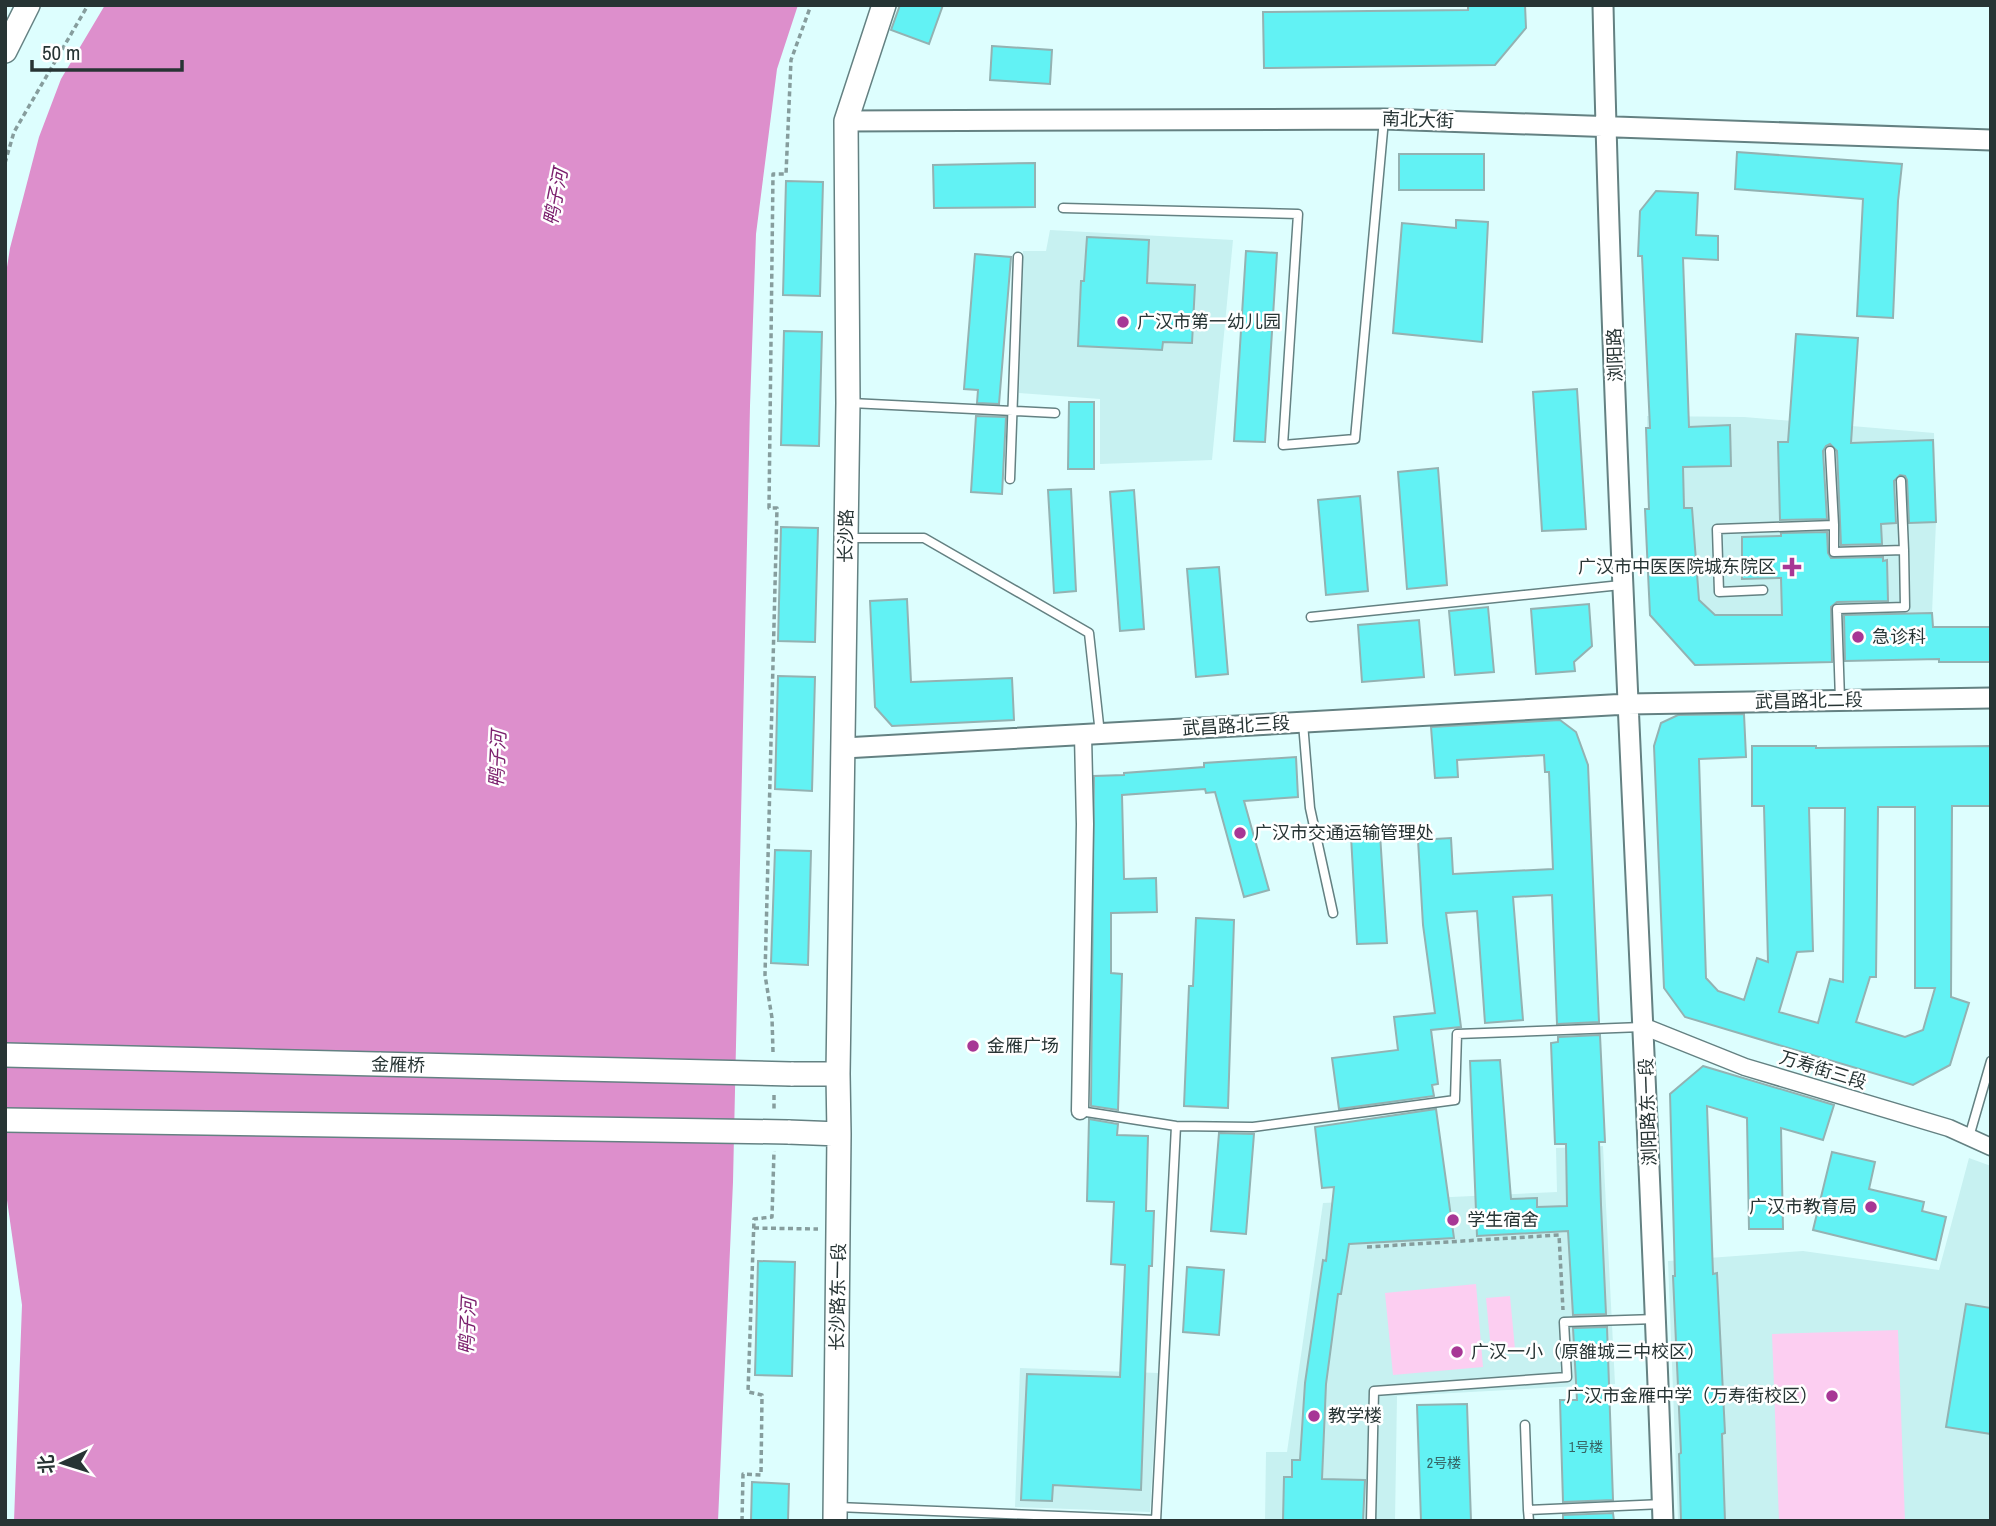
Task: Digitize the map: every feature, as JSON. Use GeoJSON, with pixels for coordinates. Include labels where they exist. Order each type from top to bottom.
{"type":"FeatureCollection","features":[{"type":"Feature","properties":{"kind":"main road"},"geometry":{"type":"LineString","coordinates":[[5,51],[28,5]]}},
{"type":"Feature","properties":{"kind":"main road","name":"长沙路"},"geometry":{"type":"LineString","coordinates":[[838,1074],[848,403],[846,121],[884,5]]}},
{"type":"Feature","properties":{"kind":"main road","name":"金雁桥"},"geometry":{"type":"LineString","coordinates":[[5,1055],[782,1081],[838,1074]]}},
{"type":"Feature","properties":{"kind":"main road","name":"长沙路东一段"},"geometry":{"type":"LineString","coordinates":[[835,1514],[838,1074]]}},
{"type":"Feature","properties":{"kind":"main road"},"geometry":{"type":"LineString","coordinates":[[5,1120],[779,1130],[839,1134]]}},
{"type":"Feature","properties":{"kind":"street","name":"浏阳路"},"geometry":{"type":"LineString","coordinates":[[1603,5],[1628,704]]}},
{"type":"Feature","properties":{"kind":"street","name":"南北大街"},"geometry":{"type":"LineString","coordinates":[[846,121],[1384,119],[1991,140]]}},
{"type":"Feature","properties":{"kind":"street","name":"武昌路北二段"},"geometry":{"type":"LineString","coordinates":[[1628,704],[1991,698]]}},
{"type":"Feature","properties":{"kind":"street","name":"武昌路北三段"},"geometry":{"type":"LineString","coordinates":[[844,748],[1628,704]]}},
{"type":"Feature","properties":{"kind":"street","name":"浏阳路东一段"},"geometry":{"type":"LineString","coordinates":[[1628,704],[1645,1027],[1663,1512]]}},
{"type":"Feature","properties":{"kind":"street"},"geometry":{"type":"LineString","coordinates":[[1080,1111],[1085,824],[1092,734]]}},
{"type":"Feature","properties":{"kind":"street","name":"万寿街三段"},"geometry":{"type":"LineString","coordinates":[[1645,1027],[1745,1067],[1949,1128],[1991,1147]]}},
{"type":"Feature","properties":{"kind":"lane"},"geometry":{"type":"LineString","coordinates":[[1063,208],[1298,214],[1283,445],[1355,439],[1384,119]]}},
{"type":"Feature","properties":{"kind":"lane"},"geometry":{"type":"LineString","coordinates":[[1010,479],[1018,257]]}},
{"type":"Feature","properties":{"kind":"lane"},"geometry":{"type":"LineString","coordinates":[[848,403],[1055,413]]}},
{"type":"Feature","properties":{"kind":"lane"},"geometry":{"type":"LineString","coordinates":[[1830,452],[1834,551],[1904,550]]}},
{"type":"Feature","properties":{"kind":"lane"},"geometry":{"type":"LineString","coordinates":[[1840,700],[1837,609],[1905,607],[1901,481]]}},
{"type":"Feature","properties":{"kind":"lane"},"geometry":{"type":"LineString","coordinates":[[1763,590],[1719,592],[1717,529],[1833,525]]}},
{"type":"Feature","properties":{"kind":"lane"},"geometry":{"type":"LineString","coordinates":[[846,538],[924,538],[1089,633],[1092,734]]}},
{"type":"Feature","properties":{"kind":"lane"},"geometry":{"type":"LineString","coordinates":[[1311,617],[1624,585]]}},
{"type":"Feature","properties":{"kind":"lane"},"geometry":{"type":"LineString","coordinates":[[1303,723],[1310,808],[1333,913]]}},
{"type":"Feature","properties":{"kind":"lane"},"geometry":{"type":"LineString","coordinates":[[1080,1111],[1175,1126],[1253,1127],[1455,1100],[1457,1034],[1645,1027]]}},
{"type":"Feature","properties":{"kind":"lane"},"geometry":{"type":"LineString","coordinates":[[1969,1137],[1991,1061]]}},
{"type":"Feature","properties":{"kind":"lane"},"geometry":{"type":"LineString","coordinates":[[835,1514],[1156,1521],[1175,1126]]}},
{"type":"Feature","properties":{"kind":"lane"},"geometry":{"type":"LineString","coordinates":[[1371,1521],[1374,1391],[1567,1377],[1564,1322],[1656,1319]]}},
{"type":"Feature","properties":{"kind":"lane"},"geometry":{"type":"LineString","coordinates":[[1525,1425],[1529,1521]]}},
{"type":"Feature","properties":{"kind":"lane"},"geometry":{"type":"LineString","coordinates":[[1528,1510],[1663,1512]]}},
{"type":"Feature","properties":{"kind":"path"},"geometry":{"type":"LineString","coordinates":[[5,163],[13,132],[88,5]]}},
{"type":"Feature","properties":{"kind":"path"},"geometry":{"type":"LineString","coordinates":[[773,1059],[772,1018],[765,975],[777,508],[769,508],[773,174],[786,174],[791,60],[811,5]]}},
{"type":"Feature","properties":{"kind":"path"},"geometry":{"type":"LineString","coordinates":[[741,1521],[743,1474],[761,1475],[762,1395],[748,1392],[754,1219],[772,1217],[782,1081]]}},
{"type":"Feature","properties":{"kind":"path"},"geometry":{"type":"LineString","coordinates":[[754,1228],[838,1229]]}},
{"type":"Feature","properties":{"kind":"path"},"geometry":{"type":"LineString","coordinates":[[1367,1247],[1559,1235],[1564,1322]]}},
{"type":"Feature","properties":{"kind":"shaded area","name":"广汉市第一幼儿园"},"geometry":{"type":"Polygon","coordinates":[[[1050,230],[1233,240],[1212,460],[1100,464],[1100,399],[1019,393],[1023,251],[1046,251],[1050,230]]]}},
{"type":"Feature","properties":{"kind":"shaded area","name":"广汉市中医医院城东院区"},"geometry":{"type":"Polygon","coordinates":[[[1647,416],[1744,417],[1934,433],[1934,659],[1695,665],[1650,615],[1647,416]]]}},
{"type":"Feature","properties":{"kind":"shaded area","name":"广汉一小（原雒城三中校区）"},"geometry":{"type":"Polygon","coordinates":[[[1603,1146],[1615,1384],[1397,1396],[1395,1521],[1265,1521],[1266,1452],[1287,1452],[1323,1203],[1557,1192],[1556,1148],[1603,1146]]]}},
{"type":"Feature","properties":{"kind":"shaded area","name":"广汉市金雁中学（万寿街校区）"},"geometry":{"type":"Polygon","coordinates":[[[1969,1158],[1991,1166],[1991,1521],[1678,1521],[1668,1261],[1803,1251],[1939,1270],[1969,1158]]]}},
{"type":"Feature","properties":{"kind":"shaded area"},"geometry":{"type":"Polygon","coordinates":[[[1476,1284],[1483,1367],[1393,1375],[1385,1293],[1476,1284]]]}},
{"type":"Feature","properties":{"kind":"shaded area"},"geometry":{"type":"Polygon","coordinates":[[[1510,1296],[1515,1349],[1491,1351],[1486,1298],[1510,1296]]]}},
{"type":"Feature","properties":{"kind":"shaded area"},"geometry":{"type":"Polygon","coordinates":[[[1898,1330],[1905,1521],[1779,1521],[1772,1334],[1898,1330]]]}},
{"type":"Feature","properties":{"kind":"shaded area"},"geometry":{"type":"Polygon","coordinates":[[[1020,1368],[1158,1373],[1150,1512],[1015,1507],[1020,1368]]]}},
{"type":"Feature","properties":{"kind":"water","name":"鸭子河"},"geometry":{"type":"Polygon","coordinates":[[[105,5],[798,5],[777,69],[756,234],[733,1182],[718,1521],[14,1521],[22,1305],[5,1186],[5,280],[10,248],[39,137],[61,79],[105,5]]]}},
{"type":"Feature","properties":{"kind":"building"},"geometry":{"type":"Polygon","coordinates":[[[900,5],[943,5],[929,44],[891,30],[900,5]]]}},
{"type":"Feature","properties":{"kind":"building"},"geometry":{"type":"Polygon","coordinates":[[[1468,5],[1525,5],[1526,28],[1495,65],[1264,68],[1263,12],[1468,10],[1468,5]]]}},
{"type":"Feature","properties":{"kind":"building"},"geometry":{"type":"Polygon","coordinates":[[[992,46],[1052,50],[1050,84],[990,80],[992,46]]]}},
{"type":"Feature","properties":{"kind":"building"},"geometry":{"type":"Polygon","coordinates":[[[1737,152],[1902,164],[1893,318],[1857,316],[1863,199],[1735,189],[1737,152]]]}},
{"type":"Feature","properties":{"kind":"building"},"geometry":{"type":"Polygon","coordinates":[[[1399,154],[1484,154],[1484,190],[1399,190],[1399,154]]]}},
{"type":"Feature","properties":{"kind":"building"},"geometry":{"type":"Polygon","coordinates":[[[1035,163],[1035,207],[934,208],[933,165],[1035,163]]]}},
{"type":"Feature","properties":{"kind":"building"},"geometry":{"type":"Polygon","coordinates":[[[786,181],[823,182],[820,296],[783,295],[786,181]]]}},
{"type":"Feature","properties":{"kind":"building"},"geometry":{"type":"Polygon","coordinates":[[[1656,191],[1698,193],[1696,235],[1718,236],[1718,260],[1683,258],[1689,427],[1730,425],[1731,466],[1683,467],[1684,508],[1692,508],[1699,600],[1715,615],[1782,615],[1781,578],[1742,579],[1742,537],[1827,532],[1828,553],[1831,558],[1883,557],[1883,561],[1887,560],[1888,601],[1837,602],[1831,607],[1832,662],[1695,665],[1650,615],[1645,509],[1649,509],[1646,428],[1650,428],[1642,256],[1638,256],[1640,211],[1656,191]]]}},
{"type":"Feature","properties":{"kind":"building"},"geometry":{"type":"Polygon","coordinates":[[[1456,220],[1488,222],[1482,342],[1393,333],[1402,223],[1456,228],[1456,220]]]}},
{"type":"Feature","properties":{"kind":"building"},"geometry":{"type":"Polygon","coordinates":[[[1087,237],[1149,240],[1147,283],[1195,285],[1192,343],[1163,342],[1162,350],[1078,346],[1081,281],[1084,281],[1087,237]]]}},
{"type":"Feature","properties":{"kind":"building"},"geometry":{"type":"Polygon","coordinates":[[[1246,251],[1277,253],[1265,442],[1234,441],[1246,251]]]}},
{"type":"Feature","properties":{"kind":"building"},"geometry":{"type":"Polygon","coordinates":[[[975,254],[1011,257],[999,404],[977,403],[978,390],[964,389],[975,254]]]}},
{"type":"Feature","properties":{"kind":"building"},"geometry":{"type":"Polygon","coordinates":[[[784,331],[822,332],[819,446],[781,445],[784,331]]]}},
{"type":"Feature","properties":{"kind":"building"},"geometry":{"type":"Polygon","coordinates":[[[1796,334],[1858,338],[1851,443],[1933,440],[1936,522],[1909,523],[1907,480],[1900,475],[1894,481],[1896,523],[1881,524],[1882,544],[1841,545],[1837,451],[1830,444],[1823,451],[1827,519],[1780,520],[1778,442],[1788,442],[1796,334]]]}},
{"type":"Feature","properties":{"kind":"building"},"geometry":{"type":"Polygon","coordinates":[[[1577,389],[1586,529],[1542,531],[1533,392],[1577,389]]]}},
{"type":"Feature","properties":{"kind":"building"},"geometry":{"type":"Polygon","coordinates":[[[1069,402],[1094,402],[1094,469],[1068,469],[1069,402]]]}},
{"type":"Feature","properties":{"kind":"building"},"geometry":{"type":"Polygon","coordinates":[[[976,416],[1006,417],[1002,494],[971,492],[976,416]]]}},
{"type":"Feature","properties":{"kind":"building"},"geometry":{"type":"Polygon","coordinates":[[[1438,468],[1447,585],[1407,589],[1398,472],[1438,468]]]}},
{"type":"Feature","properties":{"kind":"building"},"geometry":{"type":"Polygon","coordinates":[[[1071,489],[1076,591],[1054,593],[1048,490],[1071,489]]]}},
{"type":"Feature","properties":{"kind":"building"},"geometry":{"type":"Polygon","coordinates":[[[1134,490],[1144,629],[1120,631],[1110,492],[1134,490]]]}},
{"type":"Feature","properties":{"kind":"building"},"geometry":{"type":"Polygon","coordinates":[[[1360,496],[1368,591],[1326,595],[1318,500],[1360,496]]]}},
{"type":"Feature","properties":{"kind":"building"},"geometry":{"type":"Polygon","coordinates":[[[781,527],[818,528],[815,642],[778,641],[781,527]]]}},
{"type":"Feature","properties":{"kind":"building"},"geometry":{"type":"Polygon","coordinates":[[[1219,567],[1228,674],[1196,677],[1187,569],[1219,567]]]}},
{"type":"Feature","properties":{"kind":"building"},"geometry":{"type":"Polygon","coordinates":[[[907,599],[911,682],[1012,678],[1014,720],[892,726],[875,707],[870,601],[907,599]]]}},
{"type":"Feature","properties":{"kind":"building"},"geometry":{"type":"Polygon","coordinates":[[[1589,604],[1592,646],[1574,662],[1575,671],[1536,674],[1531,609],[1589,604]]]}},
{"type":"Feature","properties":{"kind":"building"},"geometry":{"type":"Polygon","coordinates":[[[1488,607],[1494,672],[1455,675],[1449,611],[1488,607]]]}},
{"type":"Feature","properties":{"kind":"building"},"geometry":{"type":"Polygon","coordinates":[[[1932,613],[1933,627],[1991,627],[1991,662],[1939,662],[1939,659],[1845,661],[1844,615],[1932,613]]]}},
{"type":"Feature","properties":{"kind":"building"},"geometry":{"type":"Polygon","coordinates":[[[1419,620],[1424,677],[1362,682],[1358,625],[1419,620]]]}},
{"type":"Feature","properties":{"kind":"building"},"geometry":{"type":"Polygon","coordinates":[[[778,676],[815,677],[812,791],[775,789],[778,676]]]}},
{"type":"Feature","properties":{"kind":"building"},"geometry":{"type":"Polygon","coordinates":[[[1744,714],[1746,757],[1699,759],[1706,978],[1718,991],[1744,1000],[1757,958],[1768,962],[1764,806],[1752,806],[1752,746],[1990,746],[1990,806],[1952,806],[1951,997],[1969,1003],[1950,1065],[1913,1085],[1685,1017],[1664,988],[1654,746],[1661,723],[1678,715],[1744,714]],[[1878,807],[1876,977],[1870,977],[1856,1022],[1905,1037],[1923,1030],[1935,988],[1915,988],[1915,807],[1878,807]],[[1809,808],[1813,951],[1797,952],[1779,1012],[1818,1023],[1830,979],[1843,982],[1845,808],[1809,808]]]}},
{"type":"Feature","properties":{"kind":"building"},"geometry":{"type":"Polygon","coordinates":[[[1560,720],[1576,732],[1588,765],[1599,1022],[1557,1024],[1552,895],[1513,897],[1523,1020],[1485,1023],[1477,911],[1446,913],[1461,1027],[1431,1030],[1438,1084],[1432,1085],[1434,1096],[1339,1109],[1332,1058],[1398,1050],[1394,1017],[1435,1013],[1423,925],[1418,840],[1451,838],[1453,874],[1553,869],[1549,772],[1545,772],[1544,755],[1457,760],[1458,777],[1435,778],[1431,727],[1560,720]]]}},
{"type":"Feature","properties":{"kind":"building"},"geometry":{"type":"Polygon","coordinates":[[[1296,757],[1298,797],[1244,801],[1269,890],[1244,897],[1215,792],[1206,793],[1205,789],[1122,795],[1124,879],[1156,878],[1157,912],[1111,913],[1111,973],[1122,974],[1118,1110],[1091,1106],[1094,776],[1204,767],[1204,763],[1296,757]]]}},
{"type":"Feature","properties":{"kind":"building"},"geometry":{"type":"Polygon","coordinates":[[[1380,834],[1387,943],[1357,944],[1351,836],[1380,834]]]}},
{"type":"Feature","properties":{"kind":"building"},"geometry":{"type":"Polygon","coordinates":[[[775,850],[811,851],[808,965],[771,963],[775,850]]]}},
{"type":"Feature","properties":{"kind":"building"},"geometry":{"type":"Polygon","coordinates":[[[1196,918],[1234,920],[1228,1108],[1184,1106],[1189,986],[1193,986],[1196,918]]]}},
{"type":"Feature","properties":{"kind":"building"},"geometry":{"type":"Polygon","coordinates":[[[1600,1035],[1605,1142],[1599,1142],[1606,1314],[1573,1315],[1568,1231],[1477,1236],[1470,1061],[1500,1060],[1511,1199],[1537,1198],[1537,1207],[1567,1206],[1566,1144],[1555,1144],[1551,1043],[1558,1042],[1558,1037],[1600,1035]]]}},
{"type":"Feature","properties":{"kind":"building"},"geometry":{"type":"Polygon","coordinates":[[[1703,1066],[1834,1105],[1823,1140],[1781,1128],[1783,1229],[1749,1229],[1747,1118],[1707,1106],[1713,1274],[1717,1273],[1725,1433],[1722,1434],[1725,1521],[1681,1521],[1670,1094],[1703,1066]]]}},
{"type":"Feature","properties":{"kind":"building"},"geometry":{"type":"Polygon","coordinates":[[[1436,1109],[1454,1238],[1349,1244],[1341,1294],[1338,1294],[1326,1384],[1322,1479],[1365,1480],[1363,1521],[1283,1521],[1284,1477],[1292,1477],[1292,1460],[1300,1460],[1305,1383],[1323,1260],[1326,1261],[1334,1187],[1322,1188],[1315,1127],[1436,1109]]]}},
{"type":"Feature","properties":{"kind":"building"},"geometry":{"type":"Polygon","coordinates":[[[1089,1119],[1118,1124],[1117,1135],[1148,1136],[1146,1211],[1154,1211],[1152,1266],[1149,1266],[1141,1490],[1053,1485],[1052,1501],[1021,1500],[1027,1374],[1120,1377],[1125,1265],[1111,1264],[1114,1202],[1087,1201],[1089,1119]]]}},
{"type":"Feature","properties":{"kind":"building"},"geometry":{"type":"Polygon","coordinates":[[[1219,1133],[1254,1134],[1246,1234],[1211,1231],[1219,1133]]]}},
{"type":"Feature","properties":{"kind":"building","name":"广汉市教育局"},"geometry":{"type":"Polygon","coordinates":[[[1832,1152],[1875,1162],[1869,1189],[1924,1202],[1922,1211],[1946,1217],[1936,1260],[1813,1230],[1832,1152]]]}},
{"type":"Feature","properties":{"kind":"building"},"geometry":{"type":"Polygon","coordinates":[[[758,1261],[795,1262],[792,1376],[755,1375],[758,1261]]]}},
{"type":"Feature","properties":{"kind":"building"},"geometry":{"type":"Polygon","coordinates":[[[1187,1267],[1224,1270],[1219,1335],[1183,1332],[1187,1267]]]}},
{"type":"Feature","properties":{"kind":"building"},"geometry":{"type":"Polygon","coordinates":[[[1966,1304],[1991,1308],[1991,1434],[1946,1427],[1966,1304]]]}},
{"type":"Feature","properties":{"kind":"building"},"geometry":{"type":"Polygon","coordinates":[[[1607,1327],[1613,1500],[1563,1502],[1560,1400],[1577,1400],[1573,1328],[1607,1327]]]}},
{"type":"Feature","properties":{"kind":"building"},"geometry":{"type":"Polygon","coordinates":[[[1467,1404],[1471,1521],[1421,1521],[1417,1405],[1467,1404]]]}},
{"type":"Feature","properties":{"kind":"building"},"geometry":{"type":"Polygon","coordinates":[[[752,1482],[789,1484],[788,1521],[751,1521],[752,1482]]]}},
{"type":"Feature","properties":{"kind":"building"},"geometry":{"type":"Polygon","coordinates":[[[1613,1513],[1614,1521],[1563,1521],[1563,1515],[1613,1513]]]}},
{"type":"Feature","properties":{"kind":"place","name":"广汉市第一幼儿园"},"geometry":{"type":"Point","coordinates":[1123,322]}},
{"type":"Feature","properties":{"kind":"place","name":"广汉市中医医院城东院区"},"geometry":{"type":"Point","coordinates":[1792,567]}},
{"type":"Feature","properties":{"kind":"place","name":"急诊科"},"geometry":{"type":"Point","coordinates":[1858,637]}},
{"type":"Feature","properties":{"kind":"place","name":"广汉市交通运输管理处"},"geometry":{"type":"Point","coordinates":[1240,833]}},
{"type":"Feature","properties":{"kind":"place","name":"金雁广场"},"geometry":{"type":"Point","coordinates":[973,1046]}},
{"type":"Feature","properties":{"kind":"place","name":"广汉市教育局"},"geometry":{"type":"Point","coordinates":[1871,1207]}},
{"type":"Feature","properties":{"kind":"place","name":"学生宿舍"},"geometry":{"type":"Point","coordinates":[1453,1220]}},
{"type":"Feature","properties":{"kind":"place","name":"广汉一小（原雒城三中校区）"},"geometry":{"type":"Point","coordinates":[1457,1352]}},
{"type":"Feature","properties":{"kind":"place","name":"广汉市金雁中学（万寿街校区）"},"geometry":{"type":"Point","coordinates":[1832,1396]}},
{"type":"Feature","properties":{"kind":"place","name":"教学楼"},"geometry":{"type":"Point","coordinates":[1314,1416]}}]}
